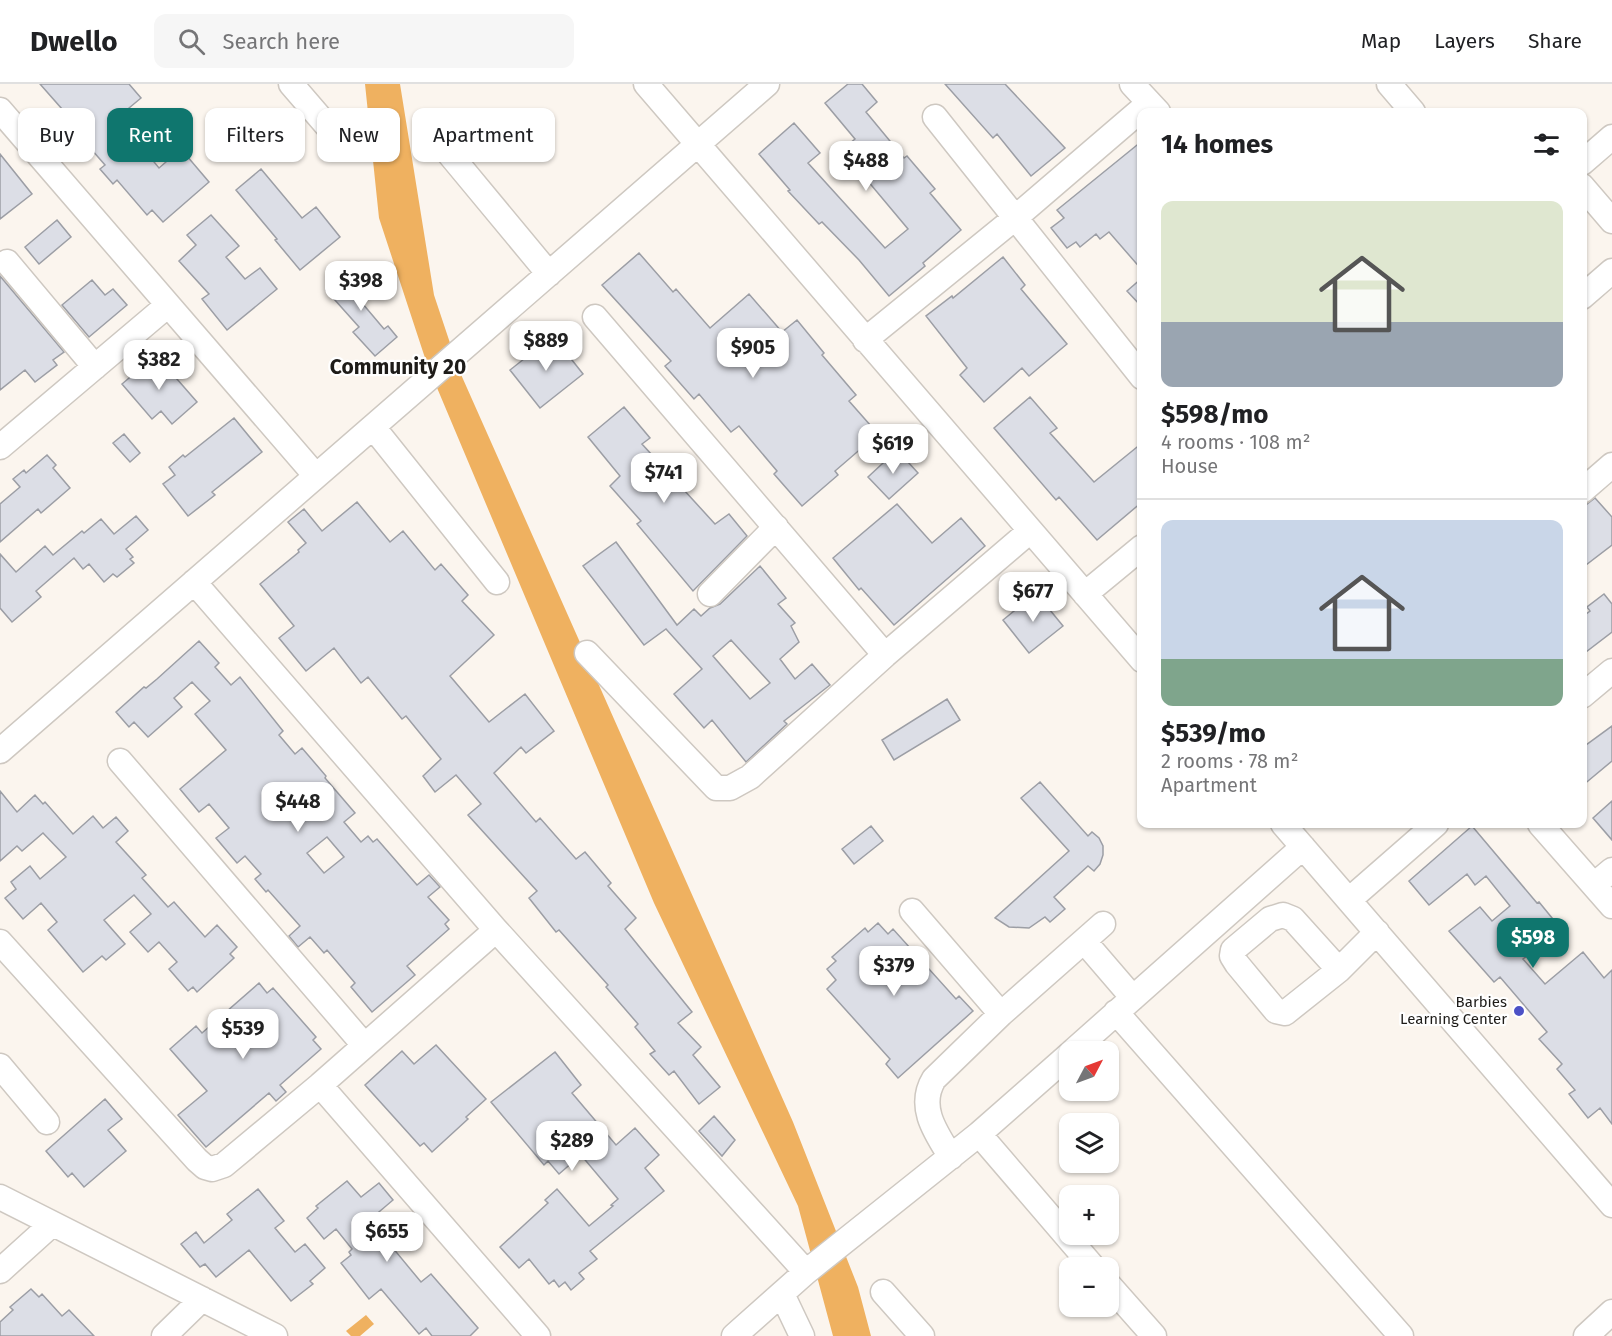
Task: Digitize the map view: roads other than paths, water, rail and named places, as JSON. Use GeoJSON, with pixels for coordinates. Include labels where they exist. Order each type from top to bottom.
{"type":"FeatureCollection","features":[{"type":"Feature","properties":{"kind":"street"},"geometry":{"type":"LineString","coordinates":[[291,84],[317,114]]}},
{"type":"Feature","properties":{"kind":"street"},"geometry":{"type":"LineString","coordinates":[[646,84],[1137,654]]}},
{"type":"Feature","properties":{"kind":"street"},"geometry":{"type":"LineString","coordinates":[[0,751],[767,84]]}},
{"type":"Feature","properties":{"kind":"street"},"geometry":{"type":"LineString","coordinates":[[1132,84],[1153,107]]}},
{"type":"Feature","properties":{"kind":"street"},"geometry":{"type":"LineString","coordinates":[[1389,84],[1410,108]]}},
{"type":"Feature","properties":{"kind":"street"},"geometry":{"type":"LineString","coordinates":[[0,110],[316,476]]}},
{"type":"Feature","properties":{"kind":"street"},"geometry":{"type":"LineString","coordinates":[[935,117],[1137,372]]}},
{"type":"Feature","properties":{"kind":"street"},"geometry":{"type":"LineString","coordinates":[[865,340],[1137,120]]}},
{"type":"Feature","properties":{"kind":"street"},"geometry":{"type":"LineString","coordinates":[[1587,159],[1612,137]]}},
{"type":"Feature","properties":{"kind":"street"},"geometry":{"type":"LineString","coordinates":[[456,162],[549,274]]}},
{"type":"Feature","properties":{"kind":"street"},"geometry":{"type":"LineString","coordinates":[[1587,192],[1612,221]]}},
{"type":"Feature","properties":{"kind":"street"},"geometry":{"type":"LineString","coordinates":[[7,262],[95,367]]}},
{"type":"Feature","properties":{"kind":"street"},"geometry":{"type":"LineString","coordinates":[[1587,293],[1612,271]]}},
{"type":"Feature","properties":{"kind":"street"},"geometry":{"type":"LineString","coordinates":[[0,447],[168,305]]}},
{"type":"Feature","properties":{"kind":"street"},"geometry":{"type":"LineString","coordinates":[[595,318],[885,655]]}},
{"type":"Feature","properties":{"kind":"street"},"geometry":{"type":"LineString","coordinates":[[373,427],[497,582]]}},
{"type":"Feature","properties":{"kind":"street"},"geometry":{"type":"LineString","coordinates":[[1587,487],[1612,465]]}},
{"type":"Feature","properties":{"kind":"street"},"geometry":{"type":"LineString","coordinates":[[710,594],[776,526]]}},
{"type":"Feature","properties":{"kind":"street"},"geometry":{"type":"LineString","coordinates":[[587,653],[716,788],[730,788],[750,777],[885,655],[1030,531]]}},
{"type":"Feature","properties":{"kind":"street"},"geometry":{"type":"LineString","coordinates":[[1084,594],[1137,551]]}},
{"type":"Feature","properties":{"kind":"street"},"geometry":{"type":"LineString","coordinates":[[194,582],[496,930],[808,1271]]}},
{"type":"Feature","properties":{"kind":"street"},"geometry":{"type":"LineString","coordinates":[[1587,692],[1612,671]]}},
{"type":"Feature","properties":{"kind":"street"},"geometry":{"type":"LineString","coordinates":[[120,761],[364,1045]]}},
{"type":"Feature","properties":{"kind":"street"},"geometry":{"type":"LineString","coordinates":[[1286,828],[1612,1205]]}},
{"type":"Feature","properties":{"kind":"street"},"geometry":{"type":"LineString","coordinates":[[1349,900],[1431,828]]}},
{"type":"Feature","properties":{"kind":"street"},"geometry":{"type":"LineString","coordinates":[[1545,828],[1603,878],[1612,906]]}},
{"type":"Feature","properties":{"kind":"street"},"geometry":{"type":"LineString","coordinates":[[1084,1041],[1303,847]]}},
{"type":"Feature","properties":{"kind":"street"},"geometry":{"type":"LineString","coordinates":[[912,912],[1001,1014]]}},
{"type":"Feature","properties":{"kind":"street"},"geometry":{"type":"LineString","coordinates":[[951,1157],[929,1120],[927,1090],[934,1079],[1001,1014],[1103,924]]}},
{"type":"Feature","properties":{"kind":"street"},"geometry":{"type":"LineString","coordinates":[[0,942],[205,1167],[212,1169],[224,1165],[320,1085],[496,930]]}},
{"type":"Feature","properties":{"kind":"street"},"geometry":{"type":"LineString","coordinates":[[1338,970],[1377,932]]}},
{"type":"Feature","properties":{"kind":"street"},"geometry":{"type":"LineString","coordinates":[[1084,941],[1124,1005],[1401,1336]]}},
{"type":"Feature","properties":{"kind":"street"},"geometry":{"type":"LineString","coordinates":[[734,1336],[808,1271],[979,1134],[1059,1064]]}},
{"type":"Feature","properties":{"kind":"street"},"geometry":{"type":"LineString","coordinates":[[0,1066],[47,1122]]}},
{"type":"Feature","properties":{"kind":"street"},"geometry":{"type":"LineString","coordinates":[[320,1085],[538,1336]]}},
{"type":"Feature","properties":{"kind":"street"},"geometry":{"type":"LineString","coordinates":[[979,1134],[1085,1257]]}},
{"type":"Feature","properties":{"kind":"street"},"geometry":{"type":"LineString","coordinates":[[0,1197],[275,1336]]}},
{"type":"Feature","properties":{"kind":"street"},"geometry":{"type":"LineString","coordinates":[[0,1272],[52,1224]]}},
{"type":"Feature","properties":{"kind":"street"},"geometry":{"type":"LineString","coordinates":[[884,1292],[922,1336]]}},
{"type":"Feature","properties":{"kind":"street"},"geometry":{"type":"LineString","coordinates":[[782,1294],[802,1336]]}},
{"type":"Feature","properties":{"kind":"street"},"geometry":{"type":"LineString","coordinates":[[1119,1296],[1154,1336]]}},
{"type":"Feature","properties":{"kind":"street"},"geometry":{"type":"LineString","coordinates":[[164,1336],[202,1299]]}},
{"type":"Feature","properties":{"kind":"street"},"geometry":{"type":"LineString","coordinates":[[1586,1336],[1612,1312]]}},
{"type":"Feature","properties":{"kind":"place","name":"Barbies Learning Center"},"geometry":{"type":"Point","coordinates":[1519,1011]}},
{"type":"Feature","properties":{"kind":"district","name":"Community 20"},"geometry":{"type":"Point","coordinates":[398,367]}}]}
